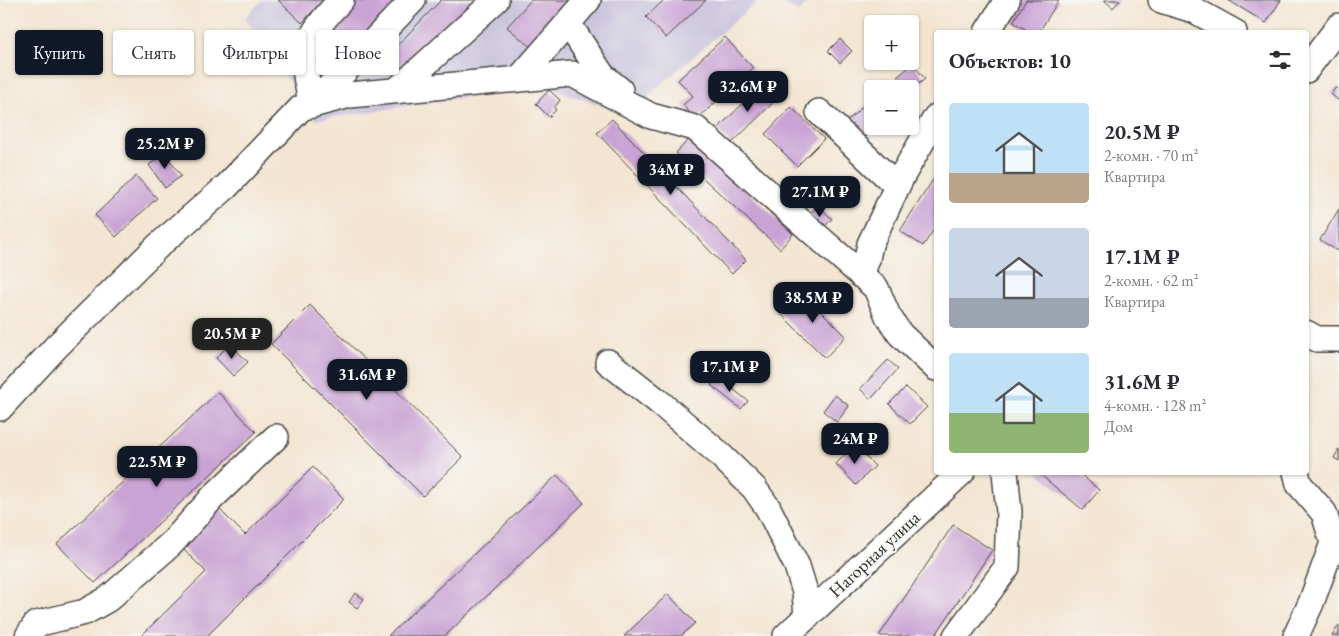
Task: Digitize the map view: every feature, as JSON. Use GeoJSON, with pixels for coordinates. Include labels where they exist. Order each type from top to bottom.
{"type":"FeatureCollection","features":[{"type":"Feature","properties":{"kind":"street"},"geometry":{"type":"LineString","coordinates":[[312,105],[305,65],[309,40],[328,14],[342,0]]}},
{"type":"Feature","properties":{"kind":"street"},"geometry":{"type":"LineString","coordinates":[[312,105],[413,0]]}},
{"type":"Feature","properties":{"kind":"street"},"geometry":{"type":"LineString","coordinates":[[397,90],[496,0]]}},
{"type":"Feature","properties":{"kind":"street"},"geometry":{"type":"LineString","coordinates":[[519,79],[588,0]]}},
{"type":"Feature","properties":{"kind":"street"},"geometry":{"type":"LineString","coordinates":[[988,30],[1007,0]]}},
{"type":"Feature","properties":{"kind":"street"},"geometry":{"type":"LineString","coordinates":[[1161,0],[1194,10],[1230,30]]}},
{"type":"Feature","properties":{"kind":"street"},"geometry":{"type":"LineString","coordinates":[[568,23],[602,74],[650,116]]}},
{"type":"Feature","properties":{"kind":"street"},"geometry":{"type":"LineString","coordinates":[[1309,66],[1339,26]]}},
{"type":"Feature","properties":{"kind":"street"},"geometry":{"type":"LineString","coordinates":[[0,408],[55,348],[159,244],[226,186],[301,108],[350,95],[572,74],[650,116],[695,128],[876,288],[888,316],[900,334],[934,366]]}},
{"type":"Feature","properties":{"kind":"street"},"geometry":{"type":"LineString","coordinates":[[819,112],[897,186]]}},
{"type":"Feature","properties":{"kind":"street"},"geometry":{"type":"LineString","coordinates":[[861,275],[870,244],[897,186],[934,120]]}},
{"type":"Feature","properties":{"kind":"street"},"geometry":{"type":"LineString","coordinates":[[1309,335],[1318,340],[1339,339]]}},
{"type":"Feature","properties":{"kind":"street"},"geometry":{"type":"LineString","coordinates":[[608,362],[660,402],[716,451],[754,488],[768,508],[797,566],[804,592],[807,617]]}},
{"type":"Feature","properties":{"kind":"street"},"geometry":{"type":"LineString","coordinates":[[28,636],[36,624],[85,612],[108,599],[172,542],[213,497],[276,437]]}},
{"type":"Feature","properties":{"kind":"street","name":"Нагорная улица"},"geometry":{"type":"LineString","coordinates":[[786,636],[959,475]]}},
{"type":"Feature","properties":{"kind":"street"},"geometry":{"type":"LineString","coordinates":[[956,636],[1007,567],[1009,512],[1005,475]]}},
{"type":"Feature","properties":{"kind":"street"},"geometry":{"type":"LineString","coordinates":[[1296,636],[1336,541],[1324,513],[1299,484],[1297,475]]}},
{"type":"Feature","properties":{"kind":"shaded area"},"geometry":{"type":"Polygon","coordinates":[[[262,0],[759,0],[651,93],[635,117],[541,85],[316,120],[285,75],[306,75],[306,30],[253,30],[245,18],[262,0]]]}},
{"type":"Feature","properties":{"kind":"shaded area"},"geometry":{"type":"Polygon","coordinates":[[[777,0],[810,0],[799,12],[777,0]]]}},
{"type":"Feature","properties":{"kind":"building"},"geometry":{"type":"Polygon","coordinates":[[[278,0],[323,0],[302,23],[278,0]]]}},
{"type":"Feature","properties":{"kind":"building"},"geometry":{"type":"Polygon","coordinates":[[[357,0],[399,0],[371,30],[330,30],[357,0]]]}},
{"type":"Feature","properties":{"kind":"building"},"geometry":{"type":"Polygon","coordinates":[[[441,0],[477,0],[401,73],[399,71],[399,44],[441,0]]]}},
{"type":"Feature","properties":{"kind":"building"},"geometry":{"type":"Polygon","coordinates":[[[531,0],[577,0],[534,50],[507,27],[531,0]]]}},
{"type":"Feature","properties":{"kind":"building"},"geometry":{"type":"Polygon","coordinates":[[[664,0],[706,0],[666,38],[646,17],[664,0]]]}},
{"type":"Feature","properties":{"kind":"building"},"geometry":{"type":"Polygon","coordinates":[[[1026,0],[1059,0],[1040,30],[1027,30],[1013,22],[1026,0]]]}},
{"type":"Feature","properties":{"kind":"building"},"geometry":{"type":"Polygon","coordinates":[[[1104,0],[1120,0],[1113,8],[1104,0]]]}},
{"type":"Feature","properties":{"kind":"building"},"geometry":{"type":"Polygon","coordinates":[[[1228,0],[1281,0],[1266,23],[1228,0]]]}},
{"type":"Feature","properties":{"kind":"building"},"geometry":{"type":"Polygon","coordinates":[[[725,37],[753,68],[696,120],[683,105],[693,96],[678,80],[725,37]]]}},
{"type":"Feature","properties":{"kind":"building"},"geometry":{"type":"Polygon","coordinates":[[[840,39],[852,51],[840,63],[828,51],[840,39]]]}},
{"type":"Feature","properties":{"kind":"building"},"geometry":{"type":"Polygon","coordinates":[[[906,70],[918,70],[925,79],[919,84],[919,80],[900,80],[897,77],[906,70]]]}},
{"type":"Feature","properties":{"kind":"building"},"geometry":{"type":"Polygon","coordinates":[[[765,82],[779,97],[731,144],[717,129],[765,82]]]}},
{"type":"Feature","properties":{"kind":"building"},"geometry":{"type":"Polygon","coordinates":[[[1336,87],[1339,90],[1339,101],[1331,94],[1336,87]]]}},
{"type":"Feature","properties":{"kind":"building"},"geometry":{"type":"Polygon","coordinates":[[[549,90],[560,100],[554,108],[556,110],[549,117],[536,104],[549,90]]]}},
{"type":"Feature","properties":{"kind":"building"},"geometry":{"type":"Polygon","coordinates":[[[864,105],[864,135],[866,135],[858,143],[842,126],[864,105]]]}},
{"type":"Feature","properties":{"kind":"building"},"geometry":{"type":"Polygon","coordinates":[[[791,107],[824,139],[797,166],[765,134],[791,107]]]}},
{"type":"Feature","properties":{"kind":"building"},"geometry":{"type":"Polygon","coordinates":[[[612,119],[746,260],[732,274],[597,133],[612,119]]]}},
{"type":"Feature","properties":{"kind":"building"},"geometry":{"type":"Polygon","coordinates":[[[690,138],[793,234],[780,249],[676,153],[690,138]]]}},
{"type":"Feature","properties":{"kind":"building"},"geometry":{"type":"Polygon","coordinates":[[[165,153],[181,176],[165,188],[149,165],[165,153]]]}},
{"type":"Feature","properties":{"kind":"building"},"geometry":{"type":"Polygon","coordinates":[[[136,176],[157,198],[116,237],[95,215],[136,176]]]}},
{"type":"Feature","properties":{"kind":"building"},"geometry":{"type":"Polygon","coordinates":[[[934,178],[934,229],[923,246],[900,231],[934,178]]]}},
{"type":"Feature","properties":{"kind":"building"},"geometry":{"type":"Polygon","coordinates":[[[818,205],[832,219],[821,230],[808,216],[818,205]]]}},
{"type":"Feature","properties":{"kind":"building"},"geometry":{"type":"Polygon","coordinates":[[[1339,209],[1339,252],[1320,240],[1339,209]]]}},
{"type":"Feature","properties":{"kind":"building"},"geometry":{"type":"Polygon","coordinates":[[[801,291],[846,336],[825,358],[779,312],[801,291]]]}},
{"type":"Feature","properties":{"kind":"building"},"geometry":{"type":"Polygon","coordinates":[[[310,305],[463,457],[423,496],[271,344],[310,305]]]}},
{"type":"Feature","properties":{"kind":"building"},"geometry":{"type":"Polygon","coordinates":[[[230,344],[248,362],[233,376],[216,358],[230,344]]]}},
{"type":"Feature","properties":{"kind":"building"},"geometry":{"type":"Polygon","coordinates":[[[888,360],[898,369],[871,399],[860,389],[888,360]]]}},
{"type":"Feature","properties":{"kind":"building"},"geometry":{"type":"Polygon","coordinates":[[[718,377],[748,401],[741,409],[711,385],[718,377]]]}},
{"type":"Feature","properties":{"kind":"building"},"geometry":{"type":"Polygon","coordinates":[[[906,387],[927,407],[910,424],[889,404],[906,387]]]}},
{"type":"Feature","properties":{"kind":"building"},"geometry":{"type":"Polygon","coordinates":[[[218,392],[256,432],[95,583],[57,544],[218,392]]]}},
{"type":"Feature","properties":{"kind":"building"},"geometry":{"type":"Polygon","coordinates":[[[835,395],[849,406],[837,422],[823,411],[835,395]]]}},
{"type":"Feature","properties":{"kind":"building"},"geometry":{"type":"Polygon","coordinates":[[[854,445],[875,466],[856,485],[836,464],[854,445]]]}},
{"type":"Feature","properties":{"kind":"building"},"geometry":{"type":"Polygon","coordinates":[[[1339,449],[1339,461],[1334,458],[1339,449]]]}},
{"type":"Feature","properties":{"kind":"building"},"geometry":{"type":"Polygon","coordinates":[[[313,467],[344,499],[207,636],[141,636],[206,572],[178,544],[216,506],[245,535],[313,467]]]}},
{"type":"Feature","properties":{"kind":"building"},"geometry":{"type":"Polygon","coordinates":[[[557,475],[584,503],[445,636],[388,636],[557,475]]]}},
{"type":"Feature","properties":{"kind":"building"},"geometry":{"type":"Polygon","coordinates":[[[1041,475],[1082,475],[1099,490],[1083,510],[1041,475]]]}},
{"type":"Feature","properties":{"kind":"building"},"geometry":{"type":"Polygon","coordinates":[[[953,525],[992,550],[935,636],[879,636],[953,525]]]}},
{"type":"Feature","properties":{"kind":"building"},"geometry":{"type":"Polygon","coordinates":[[[355,593],[364,599],[357,608],[349,602],[355,593]]]}},
{"type":"Feature","properties":{"kind":"building"},"geometry":{"type":"Polygon","coordinates":[[[668,594],[695,623],[681,636],[624,636],[668,594]]]}},
{"type":"Feature","properties":{"kind":"building"},"geometry":{"type":"Polygon","coordinates":[[[1339,625],[1339,636],[1332,636],[1339,625]]]}}]}
